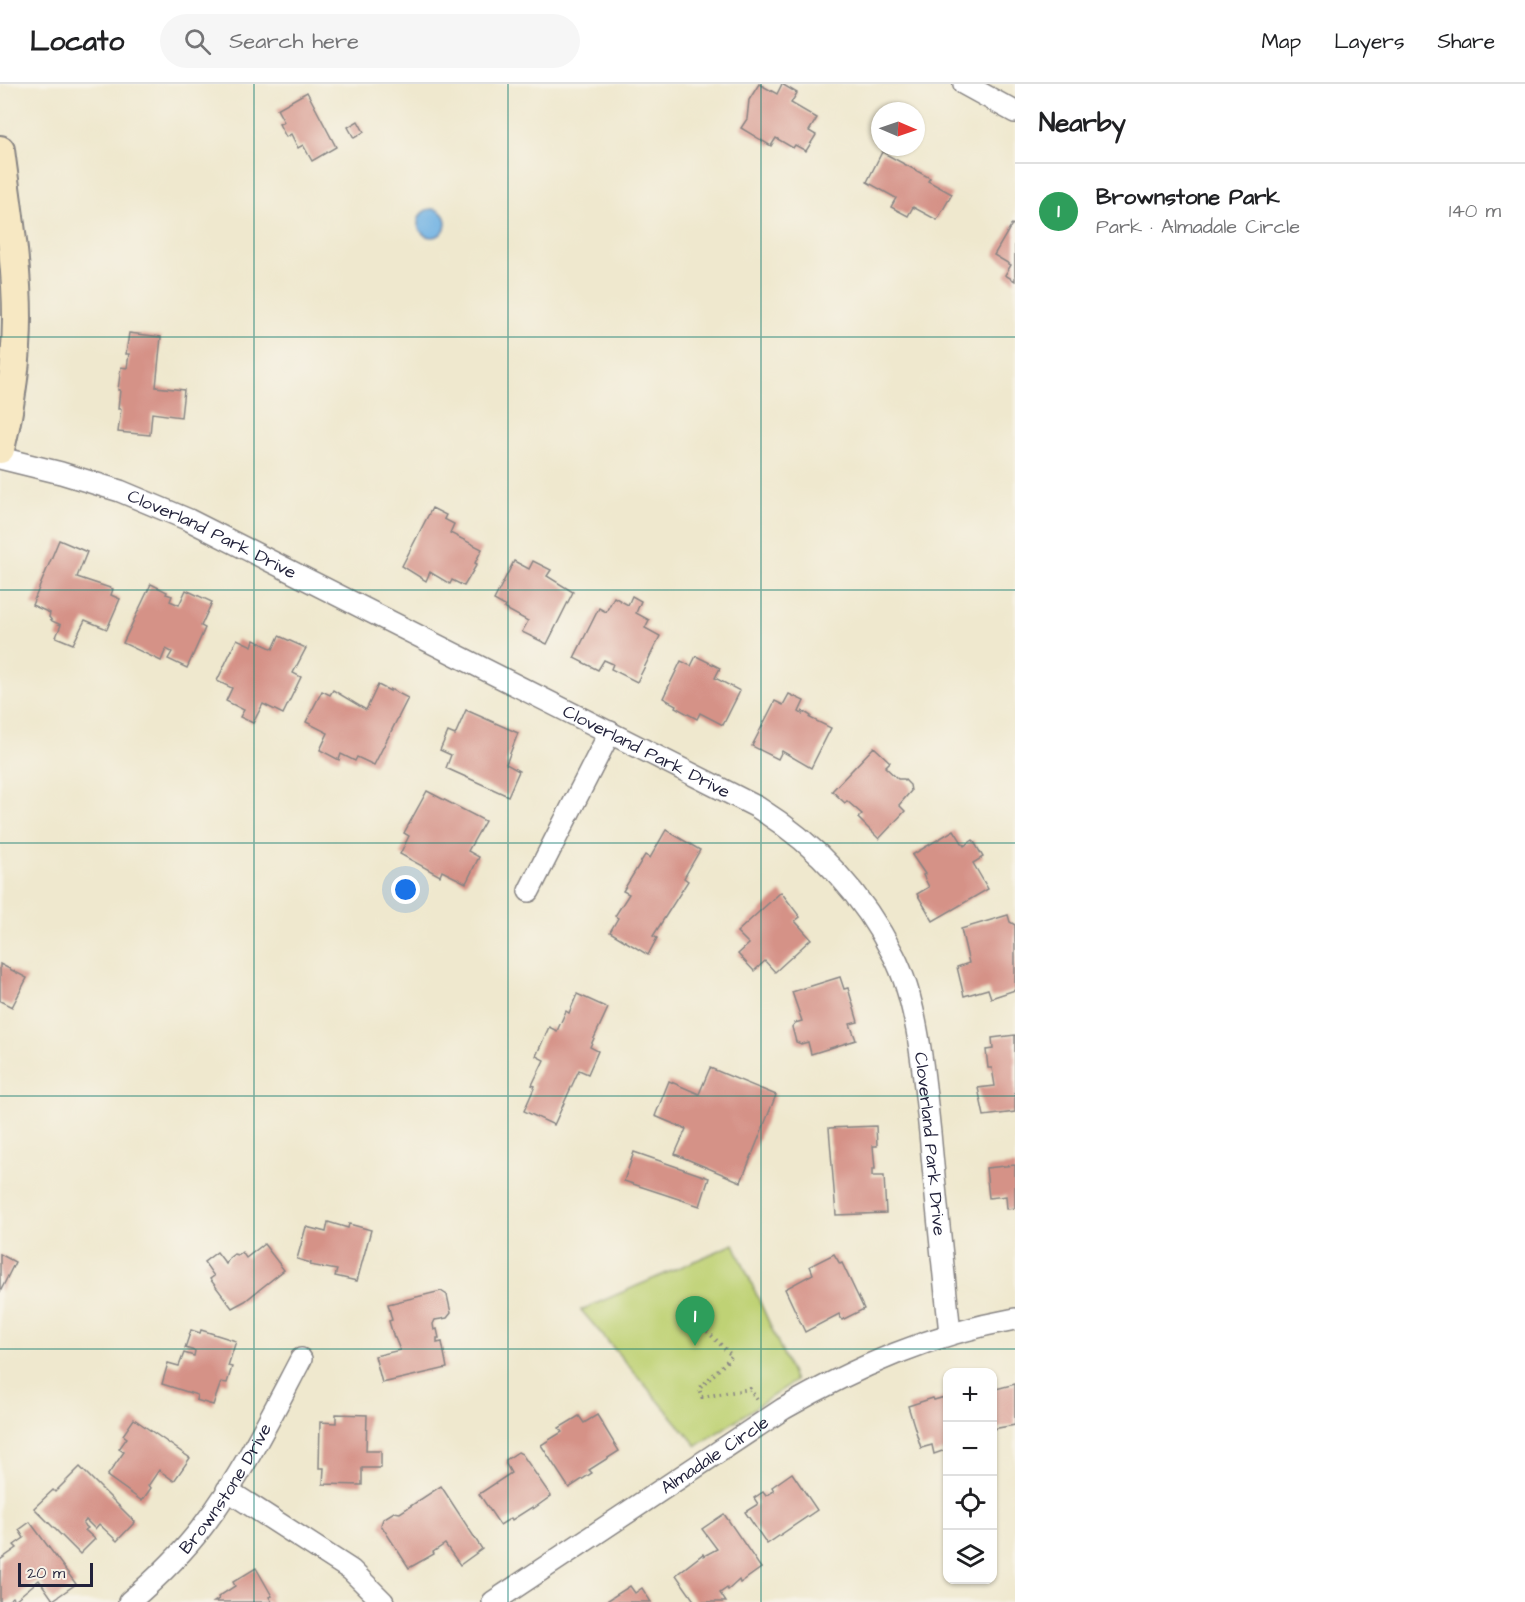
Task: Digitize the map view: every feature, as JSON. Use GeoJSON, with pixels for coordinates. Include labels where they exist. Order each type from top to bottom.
{"type":"FeatureCollection","features":[{"type":"Feature","properties":{"kind":"main road"},"geometry":{"type":"LineString","coordinates":[[0,150],[14,257],[17,319],[7,420],[0,449]]}},
{"type":"Feature","properties":{"kind":"street"},"geometry":{"type":"LineString","coordinates":[[964,84],[1015,112]]}},
{"type":"Feature","properties":{"kind":"street","name":"Cloverland Park Drive"},"geometry":{"type":"LineString","coordinates":[[0,458],[120,491],[189,520],[757,807],[806,841],[851,888],[871,916],[895,957],[911,1005],[924,1074],[950,1333]]}},
{"type":"Feature","properties":{"kind":"street"},"geometry":{"type":"LineString","coordinates":[[529,891],[610,732]]}},
{"type":"Feature","properties":{"kind":"street","name":"Almadale Circle"},"geometry":{"type":"LineString","coordinates":[[493,1602],[769,1418],[817,1389],[888,1355],[950,1333],[1015,1319]]}},
{"type":"Feature","properties":{"kind":"street","name":"Brownstone Drive"},"geometry":{"type":"LineString","coordinates":[[129,1602],[178,1556],[202,1527],[272,1415],[301,1359]]}},
{"type":"Feature","properties":{"kind":"street"},"geometry":{"type":"LineString","coordinates":[[227,1490],[344,1565],[383,1602]]}},
{"type":"Feature","properties":{"kind":"path"},"geometry":{"type":"LineString","coordinates":[[710,1327],[706,1330],[732,1356],[699,1389],[702,1397],[750,1389],[769,1418]]}},
{"type":"Feature","properties":{"kind":"green space"},"geometry":{"type":"Polygon","coordinates":[[[734,1244],[795,1381],[697,1446],[581,1310],[734,1244]]]}},
{"type":"Feature","properties":{"kind":"water"},"geometry":{"type":"Polygon","coordinates":[[[432,209],[442,213],[446,223],[442,233],[432,237],[422,233],[418,223],[422,213],[432,209]]]}},
{"type":"Feature","properties":{"kind":"building"},"geometry":{"type":"Polygon","coordinates":[[[759,84],[777,94],[782,84],[797,93],[791,103],[817,118],[809,131],[816,135],[806,151],[795,145],[793,148],[776,138],[771,146],[741,128],[747,119],[749,100],[759,84]]]}},
{"type":"Feature","properties":{"kind":"building"},"geometry":{"type":"Polygon","coordinates":[[[307,92],[336,147],[312,161],[303,145],[298,148],[291,134],[286,137],[279,124],[284,122],[277,109],[307,92]]]}},
{"type":"Feature","properties":{"kind":"building"},"geometry":{"type":"Polygon","coordinates":[[[358,121],[364,132],[354,138],[348,127],[358,121]]]}},
{"type":"Feature","properties":{"kind":"building"},"geometry":{"type":"Polygon","coordinates":[[[880,156],[889,156],[930,178],[928,181],[952,194],[937,220],[913,207],[908,216],[891,207],[896,198],[867,182],[880,156]]]}},
{"type":"Feature","properties":{"kind":"building"},"geometry":{"type":"Polygon","coordinates":[[[1012,224],[1015,226],[1015,281],[1005,275],[1011,265],[994,255],[1012,224]]]}},
{"type":"Feature","properties":{"kind":"building"},"geometry":{"type":"Polygon","coordinates":[[[129,333],[161,337],[156,387],[184,390],[181,417],[152,413],[150,435],[118,432],[121,409],[118,409],[120,390],[118,390],[121,367],[127,368],[129,333]]]}},
{"type":"Feature","properties":{"kind":"building"},"geometry":{"type":"Polygon","coordinates":[[[432,508],[446,515],[444,519],[454,524],[450,533],[482,549],[475,563],[477,564],[464,586],[452,580],[450,584],[430,572],[426,581],[402,566],[432,508]]]}},
{"type":"Feature","properties":{"kind":"building"},"geometry":{"type":"Polygon","coordinates":[[[59,540],[87,552],[77,577],[113,589],[111,595],[120,599],[107,629],[85,620],[73,644],[56,637],[61,625],[52,621],[49,617],[50,613],[32,605],[59,540]]]}},
{"type":"Feature","properties":{"kind":"building"},"geometry":{"type":"Polygon","coordinates":[[[514,561],[529,569],[533,561],[551,570],[547,576],[573,592],[547,644],[522,632],[528,621],[494,600],[514,561]]]}},
{"type":"Feature","properties":{"kind":"building"},"geometry":{"type":"Polygon","coordinates":[[[151,584],[167,592],[166,594],[172,596],[170,601],[179,605],[186,590],[212,602],[201,626],[205,628],[187,668],[168,659],[172,652],[166,649],[161,661],[123,643],[151,584]]]}},
{"type":"Feature","properties":{"kind":"building"},"geometry":{"type":"Polygon","coordinates":[[[632,596],[641,601],[636,613],[649,620],[645,628],[660,636],[637,682],[611,669],[613,664],[604,660],[598,670],[574,658],[599,608],[606,612],[614,597],[628,605],[632,596]]]}},
{"type":"Feature","properties":{"kind":"building"},"geometry":{"type":"Polygon","coordinates":[[[279,636],[306,648],[293,673],[301,677],[283,714],[263,704],[253,723],[240,717],[244,710],[226,701],[232,688],[217,681],[237,639],[252,646],[254,640],[273,649],[279,636]]]}},
{"type":"Feature","properties":{"kind":"building"},"geometry":{"type":"Polygon","coordinates":[[[696,656],[720,668],[715,678],[740,691],[723,725],[700,713],[697,719],[663,698],[681,661],[691,666],[696,656]]]}},
{"type":"Feature","properties":{"kind":"building"},"geometry":{"type":"Polygon","coordinates":[[[378,685],[408,698],[374,765],[357,757],[355,761],[341,754],[339,760],[320,750],[328,733],[306,722],[322,691],[330,695],[333,690],[366,710],[378,685]]]}},
{"type":"Feature","properties":{"kind":"building"},"geometry":{"type":"Polygon","coordinates":[[[789,694],[804,701],[799,712],[802,714],[803,711],[811,716],[810,718],[831,728],[811,768],[782,751],[778,759],[752,746],[775,701],[783,705],[789,694]]]}},
{"type":"Feature","properties":{"kind":"building"},"geometry":{"type":"Polygon","coordinates":[[[466,710],[518,733],[506,764],[519,771],[508,796],[446,768],[451,755],[440,750],[448,732],[455,735],[466,710]]]}},
{"type":"Feature","properties":{"kind":"building"},"geometry":{"type":"Polygon","coordinates":[[[874,747],[890,762],[885,767],[898,779],[904,779],[910,785],[911,791],[899,805],[905,811],[879,839],[858,818],[862,814],[832,791],[874,747]]]}},
{"type":"Feature","properties":{"kind":"building"},"geometry":{"type":"Polygon","coordinates":[[[427,791],[485,821],[468,851],[479,857],[466,883],[442,871],[440,876],[400,854],[409,836],[404,833],[427,791]]]}},
{"type":"Feature","properties":{"kind":"building"},"geometry":{"type":"Polygon","coordinates":[[[666,830],[700,850],[684,878],[688,881],[653,936],[657,938],[648,955],[610,932],[618,918],[615,916],[629,894],[623,891],[645,855],[650,858],[666,830]]]}},
{"type":"Feature","properties":{"kind":"building"},"geometry":{"type":"Polygon","coordinates":[[[954,830],[964,846],[973,840],[983,857],[973,863],[988,889],[933,921],[917,894],[929,887],[923,875],[925,874],[912,855],[954,830]]]}},
{"type":"Feature","properties":{"kind":"building"},"geometry":{"type":"Polygon","coordinates":[[[781,892],[800,917],[795,921],[811,939],[775,972],[765,961],[754,971],[738,954],[749,944],[737,932],[781,892]]]}},
{"type":"Feature","properties":{"kind":"building"},"geometry":{"type":"Polygon","coordinates":[[[1008,915],[1010,922],[1015,925],[1015,990],[991,998],[988,989],[964,996],[957,967],[969,963],[961,929],[1008,915]]]}},
{"type":"Feature","properties":{"kind":"building"},"geometry":{"type":"Polygon","coordinates":[[[0,964],[27,978],[12,1007],[0,1001],[0,964]]]}},
{"type":"Feature","properties":{"kind":"building"},"geometry":{"type":"Polygon","coordinates":[[[840,977],[844,989],[848,988],[858,1022],[850,1024],[856,1040],[811,1054],[808,1042],[801,1044],[796,1042],[792,1027],[795,1023],[802,1021],[792,992],[840,977]]]}},
{"type":"Feature","properties":{"kind":"building"},"geometry":{"type":"Polygon","coordinates":[[[577,994],[608,1008],[590,1047],[598,1051],[588,1074],[579,1070],[554,1125],[524,1111],[535,1086],[532,1085],[544,1060],[536,1056],[549,1027],[557,1031],[566,1011],[569,1013],[577,994]]]}},
{"type":"Feature","properties":{"kind":"building"},"geometry":{"type":"Polygon","coordinates":[[[1015,1035],[1015,1112],[984,1116],[978,1088],[995,1086],[992,1068],[988,1068],[986,1050],[993,1049],[992,1038],[1015,1035]]]}},
{"type":"Feature","properties":{"kind":"building"},"geometry":{"type":"Polygon","coordinates":[[[710,1068],[776,1095],[741,1182],[675,1154],[686,1129],[655,1116],[669,1081],[699,1094],[710,1068]]]}},
{"type":"Feature","properties":{"kind":"building"},"geometry":{"type":"Polygon","coordinates":[[[876,1126],[877,1146],[873,1146],[875,1169],[872,1169],[872,1176],[884,1176],[886,1213],[836,1215],[829,1128],[876,1126]]]}},
{"type":"Feature","properties":{"kind":"building"},"geometry":{"type":"Polygon","coordinates":[[[634,1152],[709,1178],[700,1206],[624,1181],[634,1152]]]}},
{"type":"Feature","properties":{"kind":"building"},"geometry":{"type":"Polygon","coordinates":[[[1015,1165],[1015,1208],[1007,1209],[1006,1196],[989,1198],[986,1168],[1015,1165]]]}},
{"type":"Feature","properties":{"kind":"building"},"geometry":{"type":"Polygon","coordinates":[[[328,1222],[348,1228],[349,1224],[371,1230],[357,1281],[335,1276],[337,1270],[310,1265],[311,1263],[297,1259],[306,1227],[326,1232],[328,1222]]]}},
{"type":"Feature","properties":{"kind":"building"},"geometry":{"type":"Polygon","coordinates":[[[264,1244],[284,1270],[245,1301],[232,1308],[210,1279],[214,1276],[204,1262],[217,1252],[226,1264],[234,1254],[238,1255],[242,1252],[246,1258],[264,1244]]]}},
{"type":"Feature","properties":{"kind":"building"},"geometry":{"type":"Polygon","coordinates":[[[0,1254],[15,1262],[0,1292],[0,1254]]]}},
{"type":"Feature","properties":{"kind":"building"},"geometry":{"type":"Polygon","coordinates":[[[834,1254],[840,1264],[842,1263],[864,1309],[842,1320],[839,1314],[805,1332],[785,1289],[813,1274],[810,1266],[834,1254]]]}},
{"type":"Feature","properties":{"kind":"building"},"geometry":{"type":"Polygon","coordinates":[[[441,1291],[447,1295],[451,1313],[447,1318],[435,1320],[433,1324],[439,1338],[437,1338],[437,1343],[442,1342],[447,1368],[382,1383],[375,1356],[400,1350],[389,1321],[392,1320],[388,1304],[441,1291]]]}},
{"type":"Feature","properties":{"kind":"building"},"geometry":{"type":"Polygon","coordinates":[[[191,1330],[200,1333],[201,1330],[236,1341],[228,1366],[232,1367],[227,1383],[221,1382],[213,1405],[196,1400],[197,1395],[162,1384],[168,1363],[179,1366],[184,1353],[194,1356],[195,1351],[185,1348],[191,1330]]]}},
{"type":"Feature","properties":{"kind":"building"},"geometry":{"type":"Polygon","coordinates":[[[1015,1384],[1015,1425],[997,1428],[997,1389],[1015,1384]]]}},
{"type":"Feature","properties":{"kind":"building"},"geometry":{"type":"Polygon","coordinates":[[[943,1397],[943,1451],[934,1454],[932,1445],[921,1448],[908,1406],[933,1398],[934,1400],[943,1397]]]}},
{"type":"Feature","properties":{"kind":"building"},"geometry":{"type":"Polygon","coordinates":[[[336,1414],[367,1415],[366,1451],[381,1451],[381,1468],[362,1468],[362,1485],[323,1484],[324,1468],[319,1468],[320,1422],[336,1423],[336,1414]]]}},
{"type":"Feature","properties":{"kind":"building"},"geometry":{"type":"Polygon","coordinates":[[[597,1415],[619,1451],[589,1470],[592,1473],[569,1488],[541,1445],[562,1432],[559,1428],[579,1416],[584,1423],[597,1415]]]}},
{"type":"Feature","properties":{"kind":"building"},"geometry":{"type":"Polygon","coordinates":[[[134,1419],[190,1458],[174,1481],[159,1470],[148,1486],[151,1488],[142,1501],[107,1476],[124,1452],[119,1449],[127,1438],[123,1435],[134,1419]]]}},
{"type":"Feature","properties":{"kind":"building"},"geometry":{"type":"Polygon","coordinates":[[[518,1452],[522,1454],[551,1496],[533,1509],[532,1507],[500,1525],[479,1494],[511,1473],[506,1460],[518,1452]]]}},
{"type":"Feature","properties":{"kind":"building"},"geometry":{"type":"Polygon","coordinates":[[[80,1467],[135,1522],[117,1541],[99,1524],[95,1529],[86,1520],[83,1524],[88,1528],[85,1530],[95,1539],[80,1554],[34,1508],[53,1490],[55,1492],[80,1467]]]}},
{"type":"Feature","properties":{"kind":"building"},"geometry":{"type":"Polygon","coordinates":[[[792,1473],[817,1510],[767,1544],[745,1512],[758,1504],[754,1498],[763,1492],[766,1496],[774,1491],[772,1487],[792,1473]]]}},
{"type":"Feature","properties":{"kind":"building"},"geometry":{"type":"Polygon","coordinates":[[[441,1486],[482,1549],[460,1565],[445,1544],[433,1552],[434,1554],[409,1568],[381,1525],[383,1519],[394,1512],[400,1513],[441,1486]]]}},
{"type":"Feature","properties":{"kind":"building"},"geometry":{"type":"Polygon","coordinates":[[[724,1514],[761,1568],[740,1583],[739,1580],[728,1590],[727,1588],[720,1593],[726,1602],[695,1602],[676,1575],[703,1554],[704,1556],[717,1549],[702,1529],[724,1514]]]}},
{"type":"Feature","properties":{"kind":"building"},"geometry":{"type":"Polygon","coordinates":[[[30,1522],[76,1584],[53,1600],[39,1580],[15,1600],[13,1597],[7,1602],[0,1602],[0,1560],[17,1548],[14,1545],[24,1538],[19,1530],[30,1522]]]}},
{"type":"Feature","properties":{"kind":"building"},"geometry":{"type":"Polygon","coordinates":[[[256,1568],[272,1596],[269,1597],[272,1602],[214,1602],[235,1586],[233,1582],[256,1568]]]}},
{"type":"Feature","properties":{"kind":"building"},"geometry":{"type":"Polygon","coordinates":[[[630,1586],[635,1593],[642,1588],[651,1602],[605,1602],[630,1586]]]}},
{"type":"Feature","properties":{"kind":"place","name":"Brownstone Park"},"geometry":{"type":"Point","coordinates":[695,1346]}}]}
